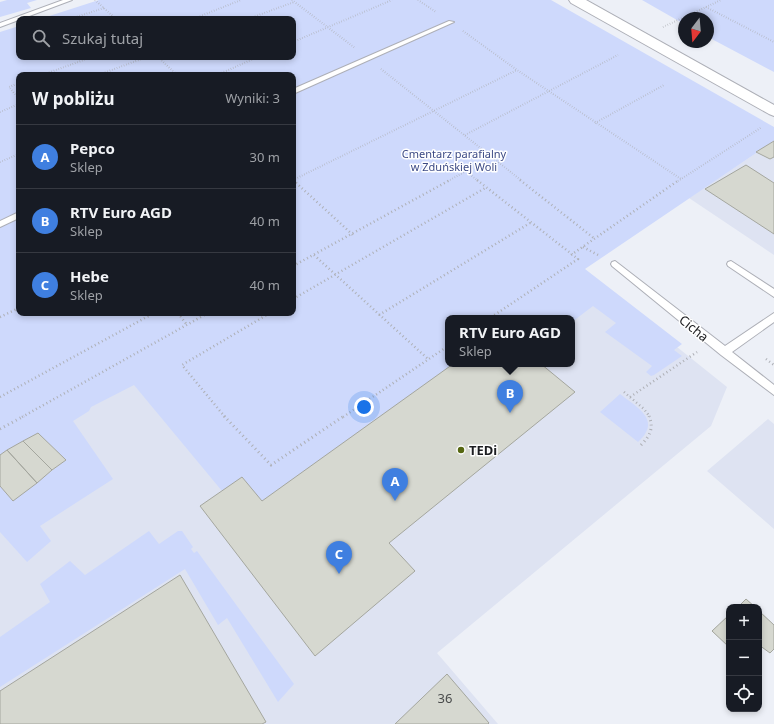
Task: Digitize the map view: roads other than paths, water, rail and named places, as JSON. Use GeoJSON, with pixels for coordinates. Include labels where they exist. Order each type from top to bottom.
{"type":"FeatureCollection","features":[{"type":"Feature","properties":{"kind":"street"},"geometry":{"type":"LineString","coordinates":[[576,0],[774,111]]}},
{"type":"Feature","properties":{"kind":"lane"},"geometry":{"type":"LineString","coordinates":[[25,16],[69,0]]}},
{"type":"Feature","properties":{"kind":"lane"},"geometry":{"type":"LineString","coordinates":[[0,25],[16,19]]}},
{"type":"Feature","properties":{"kind":"lane"},"geometry":{"type":"LineString","coordinates":[[296,91],[451,22]]}},
{"type":"Feature","properties":{"kind":"lane"},"geometry":{"type":"LineString","coordinates":[[0,224],[16,216]]}},
{"type":"Feature","properties":{"kind":"lane","name":"Cicha"},"geometry":{"type":"LineString","coordinates":[[615,264],[774,391]]}},
{"type":"Feature","properties":{"kind":"lane"},"geometry":{"type":"LineString","coordinates":[[731,264],[774,294]]}},
{"type":"Feature","properties":{"kind":"lane"},"geometry":{"type":"LineString","coordinates":[[724,352],[774,317]]}},
{"type":"Feature","properties":{"kind":"place","name":"RTV Euro AGD"},"geometry":{"type":"Point","coordinates":[510,413]}},
{"type":"Feature","properties":{"kind":"place","name":"TEDi"},"geometry":{"type":"Point","coordinates":[461,450]}},
{"type":"Feature","properties":{"kind":"place","name":"Pepco"},"geometry":{"type":"Point","coordinates":[395,501]}},
{"type":"Feature","properties":{"kind":"place","name":"Hebe"},"geometry":{"type":"Point","coordinates":[339,574]}},
{"type":"Feature","properties":{"kind":"park label","name":"Cmentarz parafialny w Zduńskiej Woli"},"geometry":{"type":"Point","coordinates":[454,159]}}]}
